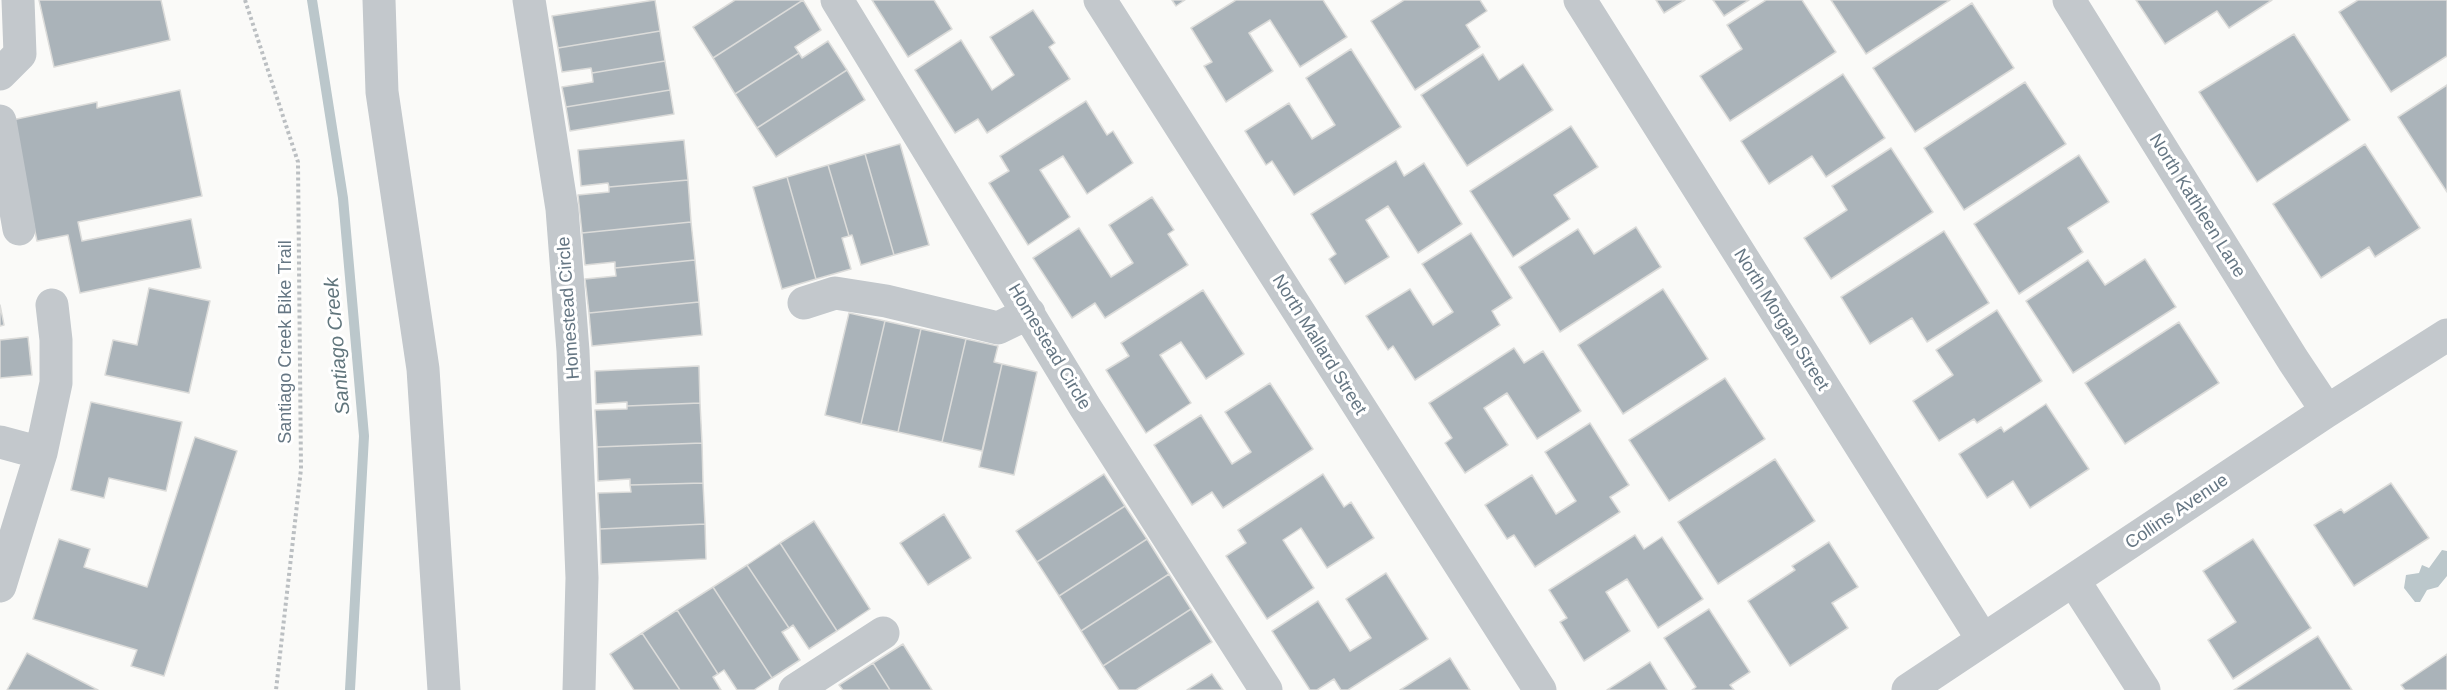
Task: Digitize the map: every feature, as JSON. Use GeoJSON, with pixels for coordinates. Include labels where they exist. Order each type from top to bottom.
{"type":"FeatureCollection","features":[{"type":"Feature","properties":{"kind":"street"},"geometry":{"type":"LineString","coordinates":[[0,74],[20,54],[18,0]]}},
{"type":"Feature","properties":{"kind":"street"},"geometry":{"type":"LineString","coordinates":[[380,0],[382,92],[423,369],[444,690]]}},
{"type":"Feature","properties":{"kind":"street","name":"Homestead Circle"},"geometry":{"type":"LineString","coordinates":[[529,0],[562,209],[573,351],[582,578],[579,690]]}},
{"type":"Feature","properties":{"kind":"street","name":"Homestead Circle"},"geometry":{"type":"LineString","coordinates":[[837,0],[1085,407],[1266,690]]}},
{"type":"Feature","properties":{"kind":"street","name":"North Mallard Street"},"geometry":{"type":"LineString","coordinates":[[1100,0],[1540,690]]}},
{"type":"Feature","properties":{"kind":"street","name":"North Morgan Street"},"geometry":{"type":"LineString","coordinates":[[1580,0],[1983,640]]}},
{"type":"Feature","properties":{"kind":"street","name":"North Kathleen Lane"},"geometry":{"type":"LineString","coordinates":[[2069,0],[2327,411]]}},
{"type":"Feature","properties":{"kind":"street"},"geometry":{"type":"LineString","coordinates":[[0,121],[19,229]]}},
{"type":"Feature","properties":{"kind":"street"},"geometry":{"type":"LineString","coordinates":[[804,303],[835,293],[886,301],[998,328],[1029,313]]}},
{"type":"Feature","properties":{"kind":"street"},"geometry":{"type":"LineString","coordinates":[[0,586],[41,453],[56,383],[56,340],[52,305]]}},
{"type":"Feature","properties":{"kind":"street","name":"Collins Avenue"},"geometry":{"type":"LineString","coordinates":[[1908,690],[2327,411],[2447,335]]}},
{"type":"Feature","properties":{"kind":"street"},"geometry":{"type":"LineString","coordinates":[[0,442],[41,453]]}},
{"type":"Feature","properties":{"kind":"street"},"geometry":{"type":"LineString","coordinates":[[2074,581],[2144,690]]}},
{"type":"Feature","properties":{"kind":"street"},"geometry":{"type":"LineString","coordinates":[[795,690],[883,633]]}},
{"type":"Feature","properties":{"kind":"path","name":"Santiago Creek Bike Trail"},"geometry":{"type":"LineString","coordinates":[[245,0],[298,162],[301,469],[276,690]]}},
{"type":"Feature","properties":{"kind":"shaded area"},"geometry":{"type":"Polygon","coordinates":[[[2442,550],[2447,551],[2447,576],[2438,587],[2427,590],[2420,602],[2415,602],[2404,588],[2406,575],[2419,573],[2422,565],[2429,568],[2442,550]]]}},
{"type":"Feature","properties":{"kind":"building"},"geometry":{"type":"Polygon","coordinates":[[[39,0],[161,0],[170,40],[54,67],[39,0]]]}},
{"type":"Feature","properties":{"kind":"building"},"geometry":{"type":"Polygon","coordinates":[[[655,0],[660,31],[558,48],[552,16],[655,0]]]}},
{"type":"Feature","properties":{"kind":"building"},"geometry":{"type":"Polygon","coordinates":[[[735,0],[803,0],[713,58],[693,27],[735,0]]]}},
{"type":"Feature","properties":{"kind":"building"},"geometry":{"type":"Polygon","coordinates":[[[803,0],[821,30],[795,47],[799,53],[735,94],[713,58],[803,0]]]}},
{"type":"Feature","properties":{"kind":"building"},"geometry":{"type":"Polygon","coordinates":[[[872,0],[934,0],[952,29],[908,57],[872,0]]]}},
{"type":"Feature","properties":{"kind":"building"},"geometry":{"type":"Polygon","coordinates":[[[1172,0],[1185,0],[1176,6],[1172,0]]]}},
{"type":"Feature","properties":{"kind":"building"},"geometry":{"type":"Polygon","coordinates":[[[1236,0],[1323,0],[1347,37],[1300,67],[1270,20],[1249,33],[1273,71],[1226,102],[1204,66],[1212,62],[1191,28],[1236,0]]]}},
{"type":"Feature","properties":{"kind":"building"},"geometry":{"type":"Polygon","coordinates":[[[1404,0],[1480,0],[1487,11],[1466,25],[1480,47],[1415,90],[1371,21],[1404,0]]]}},
{"type":"Feature","properties":{"kind":"building"},"geometry":{"type":"Polygon","coordinates":[[[1656,0],[1685,0],[1664,13],[1656,0]]]}},
{"type":"Feature","properties":{"kind":"building"},"geometry":{"type":"Polygon","coordinates":[[[1713,0],[1749,0],[1724,16],[1713,0]]]}},
{"type":"Feature","properties":{"kind":"building"},"geometry":{"type":"Polygon","coordinates":[[[1766,0],[1802,0],[1836,52],[1730,121],[1700,76],[1742,49],[1727,25],[1766,0]]]}},
{"type":"Feature","properties":{"kind":"building"},"geometry":{"type":"Polygon","coordinates":[[[1831,0],[1950,0],[1866,54],[1831,0]]]}},
{"type":"Feature","properties":{"kind":"building"},"geometry":{"type":"Polygon","coordinates":[[[2136,0],[2272,0],[2229,28],[2217,11],[2165,44],[2136,0]]]}},
{"type":"Feature","properties":{"kind":"building"},"geometry":{"type":"Polygon","coordinates":[[[2358,0],[2447,0],[2447,56],[2391,92],[2339,12],[2358,0]]]}},
{"type":"Feature","properties":{"kind":"building"},"geometry":{"type":"Polygon","coordinates":[[[1972,3],[2014,68],[1915,132],[1873,68],[1972,3]]]}},
{"type":"Feature","properties":{"kind":"building"},"geometry":{"type":"Polygon","coordinates":[[[1033,10],[1055,43],[1049,47],[1070,79],[987,133],[978,119],[955,133],[915,70],[961,40],[992,90],[1014,75],[990,37],[1033,10]]]}},
{"type":"Feature","properties":{"kind":"building"},"geometry":{"type":"Polygon","coordinates":[[[660,31],[665,61],[592,73],[591,68],[562,72],[558,48],[660,31]]]}},
{"type":"Feature","properties":{"kind":"building"},"geometry":{"type":"Polygon","coordinates":[[[2294,34],[2350,120],[2257,182],[2199,92],[2294,34]]]}},
{"type":"Feature","properties":{"kind":"building"},"geometry":{"type":"Polygon","coordinates":[[[828,41],[847,70],[757,128],[735,94],[799,53],[802,58],[828,41]]]}},
{"type":"Feature","properties":{"kind":"building"},"geometry":{"type":"Polygon","coordinates":[[[1351,49],[1401,127],[1294,195],[1272,161],[1266,165],[1245,131],[1289,103],[1312,139],[1335,125],[1306,78],[1351,49]]]}},
{"type":"Feature","properties":{"kind":"building"},"geometry":{"type":"Polygon","coordinates":[[[1483,54],[1499,80],[1523,64],[1553,110],[1467,166],[1421,95],[1483,54]]]}},
{"type":"Feature","properties":{"kind":"building"},"geometry":{"type":"Polygon","coordinates":[[[665,61],[670,90],[566,107],[562,87],[593,82],[592,73],[665,61]]]}},
{"type":"Feature","properties":{"kind":"building"},"geometry":{"type":"Polygon","coordinates":[[[847,70],[865,100],[776,157],[757,128],[847,70]]]}},
{"type":"Feature","properties":{"kind":"building"},"geometry":{"type":"Polygon","coordinates":[[[1843,74],[1885,138],[1826,177],[1812,156],[1769,184],[1741,141],[1843,74]]]}},
{"type":"Feature","properties":{"kind":"building"},"geometry":{"type":"Polygon","coordinates":[[[2025,82],[2066,144],[1964,210],[1924,148],[2025,82]]]}},
{"type":"Feature","properties":{"kind":"building"},"geometry":{"type":"Polygon","coordinates":[[[2447,85],[2447,192],[2398,117],[2447,85]]]}},
{"type":"Feature","properties":{"kind":"building"},"geometry":{"type":"Polygon","coordinates":[[[180,90],[202,196],[78,222],[82,241],[191,219],[201,268],[80,293],[68,235],[37,241],[12,120],[97,102],[97,108],[180,90]]]}},
{"type":"Feature","properties":{"kind":"building"},"geometry":{"type":"Polygon","coordinates":[[[670,90],[674,114],[570,131],[566,107],[670,90]]]}},
{"type":"Feature","properties":{"kind":"building"},"geometry":{"type":"Polygon","coordinates":[[[1086,101],[1107,135],[1113,131],[1133,163],[1087,194],[1063,156],[1040,170],[1070,217],[1028,245],[989,183],[1009,171],[1000,156],[1086,101]]]}},
{"type":"Feature","properties":{"kind":"building"},"geometry":{"type":"Polygon","coordinates":[[[1571,126],[1598,167],[1554,195],[1570,219],[1513,257],[1470,191],[1571,126]]]}},
{"type":"Feature","properties":{"kind":"building"},"geometry":{"type":"Polygon","coordinates":[[[684,140],[688,180],[609,187],[608,183],[581,186],[578,150],[684,140]]]}},
{"type":"Feature","properties":{"kind":"building"},"geometry":{"type":"Polygon","coordinates":[[[900,144],[929,245],[894,255],[865,154],[900,144]]]}},
{"type":"Feature","properties":{"kind":"building"},"geometry":{"type":"Polygon","coordinates":[[[2365,144],[2420,228],[2375,257],[2369,247],[2321,278],[2273,204],[2365,144]]]}},
{"type":"Feature","properties":{"kind":"building"},"geometry":{"type":"Polygon","coordinates":[[[1891,148],[1933,212],[1831,279],[1804,238],[1847,210],[1832,186],[1891,148]]]}},
{"type":"Feature","properties":{"kind":"building"},"geometry":{"type":"Polygon","coordinates":[[[865,154],[894,255],[861,265],[852,235],[849,236],[828,165],[865,154]]]}},
{"type":"Feature","properties":{"kind":"building"},"geometry":{"type":"Polygon","coordinates":[[[2079,155],[2109,202],[2068,228],[2083,252],[2019,294],[1974,224],[2079,155]]]}},
{"type":"Feature","properties":{"kind":"building"},"geometry":{"type":"Polygon","coordinates":[[[1396,161],[1404,176],[1424,163],[1462,224],[1418,253],[1388,206],[1366,220],[1389,257],[1345,284],[1329,259],[1336,254],[1311,214],[1396,161]]]}},
{"type":"Feature","properties":{"kind":"building"},"geometry":{"type":"Polygon","coordinates":[[[828,165],[849,236],[842,238],[851,269],[816,279],[787,177],[828,165]]]}},
{"type":"Feature","properties":{"kind":"building"},"geometry":{"type":"Polygon","coordinates":[[[787,177],[816,279],[782,289],[753,187],[787,177]]]}},
{"type":"Feature","properties":{"kind":"building"},"geometry":{"type":"Polygon","coordinates":[[[688,180],[691,222],[582,233],[578,195],[609,192],[609,187],[688,180]]]}},
{"type":"Feature","properties":{"kind":"building"},"geometry":{"type":"Polygon","coordinates":[[[1152,197],[1174,230],[1168,234],[1188,265],[1105,318],[1095,303],[1072,318],[1033,258],[1079,228],[1111,277],[1133,263],[1109,225],[1152,197]]]}},
{"type":"Feature","properties":{"kind":"building"},"geometry":{"type":"Polygon","coordinates":[[[691,222],[695,260],[615,268],[615,262],[585,265],[582,233],[691,222]]]}},
{"type":"Feature","properties":{"kind":"building"},"geometry":{"type":"Polygon","coordinates":[[[1636,227],[1661,267],[1560,332],[1519,267],[1578,229],[1594,254],[1636,227]]]}},
{"type":"Feature","properties":{"kind":"building"},"geometry":{"type":"Polygon","coordinates":[[[1944,231],[1989,303],[1927,342],[1912,318],[1870,344],[1841,297],[1944,231]]]}},
{"type":"Feature","properties":{"kind":"building"},"geometry":{"type":"Polygon","coordinates":[[[1471,233],[1512,298],[1492,311],[1500,325],[1415,380],[1393,346],[1388,350],[1366,316],[1410,289],[1433,325],[1453,312],[1422,264],[1471,233]]]}},
{"type":"Feature","properties":{"kind":"building"},"geometry":{"type":"Polygon","coordinates":[[[2145,259],[2176,307],[2073,373],[2026,301],[2088,260],[2105,285],[2145,259]]]}},
{"type":"Feature","properties":{"kind":"building"},"geometry":{"type":"Polygon","coordinates":[[[695,260],[699,302],[589,313],[585,279],[616,276],[615,268],[695,260]]]}},
{"type":"Feature","properties":{"kind":"building"},"geometry":{"type":"Polygon","coordinates":[[[149,288],[210,301],[189,393],[105,375],[113,340],[137,345],[149,288]]]}},
{"type":"Feature","properties":{"kind":"building"},"geometry":{"type":"Polygon","coordinates":[[[1663,289],[1708,359],[1623,414],[1578,345],[1663,289]]]}},
{"type":"Feature","properties":{"kind":"building"},"geometry":{"type":"Polygon","coordinates":[[[1203,290],[1244,354],[1206,379],[1181,342],[1160,355],[1191,403],[1146,433],[1106,370],[1129,356],[1121,343],[1203,290]]]}},
{"type":"Feature","properties":{"kind":"building"},"geometry":{"type":"Polygon","coordinates":[[[699,302],[702,335],[592,346],[589,313],[699,302]]]}},
{"type":"Feature","properties":{"kind":"building"},"geometry":{"type":"Polygon","coordinates":[[[0,305],[4,325],[0,326],[0,305]]]}},
{"type":"Feature","properties":{"kind":"building"},"geometry":{"type":"Polygon","coordinates":[[[1997,310],[2042,381],[1977,423],[1974,419],[1939,441],[1913,401],[1953,375],[1936,350],[1997,310]]]}},
{"type":"Feature","properties":{"kind":"building"},"geometry":{"type":"Polygon","coordinates":[[[849,313],[885,321],[861,424],[825,415],[849,313]]]}},
{"type":"Feature","properties":{"kind":"building"},"geometry":{"type":"Polygon","coordinates":[[[885,321],[921,329],[898,432],[861,424],[885,321]]]}},
{"type":"Feature","properties":{"kind":"building"},"geometry":{"type":"Polygon","coordinates":[[[2179,322],[2219,383],[2125,444],[2085,383],[2179,322]]]}},
{"type":"Feature","properties":{"kind":"building"},"geometry":{"type":"Polygon","coordinates":[[[921,329],[966,339],[942,442],[898,432],[921,329]]]}},
{"type":"Feature","properties":{"kind":"building"},"geometry":{"type":"Polygon","coordinates":[[[28,337],[32,375],[0,378],[0,340],[28,337]]]}},
{"type":"Feature","properties":{"kind":"building"},"geometry":{"type":"Polygon","coordinates":[[[966,339],[998,346],[994,362],[1002,364],[982,451],[942,442],[966,339]]]}},
{"type":"Feature","properties":{"kind":"building"},"geometry":{"type":"Polygon","coordinates":[[[1514,348],[1524,363],[1543,351],[1581,411],[1537,439],[1507,393],[1484,408],[1508,445],[1465,473],[1445,443],[1452,438],[1429,403],[1514,348]]]}},
{"type":"Feature","properties":{"kind":"building"},"geometry":{"type":"Polygon","coordinates":[[[1002,364],[1037,372],[1014,475],[979,467],[1002,364]]]}},
{"type":"Feature","properties":{"kind":"building"},"geometry":{"type":"Polygon","coordinates":[[[699,366],[700,403],[627,406],[627,402],[596,404],[595,371],[699,366]]]}},
{"type":"Feature","properties":{"kind":"building"},"geometry":{"type":"Polygon","coordinates":[[[1725,378],[1765,439],[1669,501],[1629,440],[1725,378]]]}},
{"type":"Feature","properties":{"kind":"building"},"geometry":{"type":"Polygon","coordinates":[[[1270,383],[1313,449],[1223,508],[1212,492],[1192,505],[1154,445],[1201,415],[1232,464],[1251,452],[1225,412],[1270,383]]]}},
{"type":"Feature","properties":{"kind":"building"},"geometry":{"type":"Polygon","coordinates":[[[91,402],[182,422],[166,491],[109,478],[104,498],[71,490],[91,402]]]}},
{"type":"Feature","properties":{"kind":"building"},"geometry":{"type":"Polygon","coordinates":[[[700,403],[702,443],[597,447],[595,410],[627,409],[627,406],[700,403]]]}},
{"type":"Feature","properties":{"kind":"building"},"geometry":{"type":"Polygon","coordinates":[[[2046,404],[2089,469],[2030,508],[2013,481],[1987,498],[1959,454],[2001,427],[2004,432],[2046,404]]]}},
{"type":"Feature","properties":{"kind":"building"},"geometry":{"type":"Polygon","coordinates":[[[1590,423],[1629,485],[1610,497],[1620,512],[1535,567],[1514,535],[1507,539],[1485,505],[1532,475],[1556,514],[1576,501],[1545,452],[1590,423]]]}},
{"type":"Feature","properties":{"kind":"building"},"geometry":{"type":"Polygon","coordinates":[[[195,437],[237,451],[164,676],[131,666],[137,650],[33,619],[59,539],[90,549],[84,567],[147,587],[195,437]]]}},
{"type":"Feature","properties":{"kind":"building"},"geometry":{"type":"Polygon","coordinates":[[[702,443],[703,483],[630,485],[630,479],[598,481],[597,447],[702,443]]]}},
{"type":"Feature","properties":{"kind":"building"},"geometry":{"type":"Polygon","coordinates":[[[1775,459],[1815,521],[1718,584],[1678,522],[1775,459]]]}},
{"type":"Feature","properties":{"kind":"building"},"geometry":{"type":"Polygon","coordinates":[[[1104,474],[1125,506],[1037,562],[1016,531],[1104,474]]]}},
{"type":"Feature","properties":{"kind":"building"},"geometry":{"type":"Polygon","coordinates":[[[1323,474],[1344,507],[1351,502],[1374,538],[1327,568],[1301,528],[1283,540],[1314,588],[1267,619],[1226,556],[1246,543],[1238,530],[1323,474]]]}},
{"type":"Feature","properties":{"kind":"building"},"geometry":{"type":"Polygon","coordinates":[[[703,483],[705,524],[600,529],[598,493],[631,492],[630,485],[703,483]]]}},
{"type":"Feature","properties":{"kind":"building"},"geometry":{"type":"Polygon","coordinates":[[[2391,483],[2429,538],[2354,586],[2314,525],[2341,509],[2344,513],[2391,483]]]}},
{"type":"Feature","properties":{"kind":"building"},"geometry":{"type":"Polygon","coordinates":[[[1125,506],[1147,539],[1059,596],[1037,562],[1125,506]]]}},
{"type":"Feature","properties":{"kind":"building"},"geometry":{"type":"Polygon","coordinates":[[[944,514],[971,558],[928,585],[900,543],[944,514]]]}},
{"type":"Feature","properties":{"kind":"building"},"geometry":{"type":"Polygon","coordinates":[[[814,521],[870,609],[837,631],[780,543],[814,521]]]}},
{"type":"Feature","properties":{"kind":"building"},"geometry":{"type":"Polygon","coordinates":[[[705,524],[706,559],[601,564],[600,529],[705,524]]]}},
{"type":"Feature","properties":{"kind":"building"},"geometry":{"type":"Polygon","coordinates":[[[1635,535],[1644,549],[1662,537],[1703,599],[1658,628],[1627,579],[1606,592],[1630,631],[1584,661],[1560,622],[1567,618],[1549,590],[1635,535]]]}},
{"type":"Feature","properties":{"kind":"building"},"geometry":{"type":"Polygon","coordinates":[[[1147,539],[1169,574],[1081,631],[1059,596],[1147,539]]]}},
{"type":"Feature","properties":{"kind":"building"},"geometry":{"type":"Polygon","coordinates":[[[2253,539],[2311,628],[2233,679],[2208,640],[2236,622],[2203,571],[2253,539]]]}},
{"type":"Feature","properties":{"kind":"building"},"geometry":{"type":"Polygon","coordinates":[[[1829,542],[1858,587],[1832,603],[1848,628],[1790,666],[1748,601],[1795,570],[1792,566],[1829,542]]]}},
{"type":"Feature","properties":{"kind":"building"},"geometry":{"type":"Polygon","coordinates":[[[780,543],[837,631],[809,649],[793,625],[789,628],[747,565],[780,543]]]}},
{"type":"Feature","properties":{"kind":"building"},"geometry":{"type":"Polygon","coordinates":[[[747,565],[789,628],[782,632],[800,660],[772,678],[713,587],[747,565]]]}},
{"type":"Feature","properties":{"kind":"building"},"geometry":{"type":"Polygon","coordinates":[[[1386,573],[1428,639],[1348,690],[1341,690],[1334,679],[1317,690],[1310,690],[1272,631],[1318,601],[1350,651],[1371,638],[1346,599],[1386,573]]]}},
{"type":"Feature","properties":{"kind":"building"},"geometry":{"type":"Polygon","coordinates":[[[1169,574],[1191,609],[1103,666],[1081,631],[1169,574]]]}},
{"type":"Feature","properties":{"kind":"building"},"geometry":{"type":"Polygon","coordinates":[[[713,587],[772,678],[754,690],[737,690],[724,670],[718,674],[677,610],[713,587]]]}},
{"type":"Feature","properties":{"kind":"building"},"geometry":{"type":"Polygon","coordinates":[[[1191,609],[1212,642],[1136,690],[1119,690],[1103,666],[1191,609]]]}},
{"type":"Feature","properties":{"kind":"building"},"geometry":{"type":"Polygon","coordinates":[[[1709,609],[1750,672],[1730,685],[1734,690],[1692,690],[1696,687],[1664,638],[1709,609]]]}},
{"type":"Feature","properties":{"kind":"building"},"geometry":{"type":"Polygon","coordinates":[[[677,610],[718,674],[713,677],[721,690],[680,690],[642,633],[677,610]]]}},
{"type":"Feature","properties":{"kind":"building"},"geometry":{"type":"Polygon","coordinates":[[[642,633],[680,690],[634,690],[610,654],[642,633]]]}},
{"type":"Feature","properties":{"kind":"building"},"geometry":{"type":"Polygon","coordinates":[[[2318,636],[2352,690],[2234,690],[2318,636]]]}},
{"type":"Feature","properties":{"kind":"building"},"geometry":{"type":"Polygon","coordinates":[[[903,644],[932,690],[890,690],[873,663],[903,644]]]}},
{"type":"Feature","properties":{"kind":"building"},"geometry":{"type":"Polygon","coordinates":[[[27,653],[98,690],[7,690],[27,653]]]}},
{"type":"Feature","properties":{"kind":"building"},"geometry":{"type":"Polygon","coordinates":[[[2447,654],[2447,690],[2405,690],[2401,685],[2447,654]]]}},
{"type":"Feature","properties":{"kind":"building"},"geometry":{"type":"Polygon","coordinates":[[[1450,658],[1470,690],[1400,690],[1450,658]]]}},
{"type":"Feature","properties":{"kind":"building"},"geometry":{"type":"Polygon","coordinates":[[[1650,662],[1667,690],[1607,690],[1650,662]]]}},
{"type":"Feature","properties":{"kind":"building"},"geometry":{"type":"Polygon","coordinates":[[[873,663],[890,690],[843,690],[839,685],[873,663]]]}},
{"type":"Feature","properties":{"kind":"building"},"geometry":{"type":"Polygon","coordinates":[[[1212,674],[1223,690],[1187,690],[1212,674]]]}},
{"type":"Feature","properties":{"kind":"waterway","name":"Santiago Creek"},"geometry":{"type":"LineString","coordinates":[[312,0],[343,198],[364,436],[350,690]]}}]}
